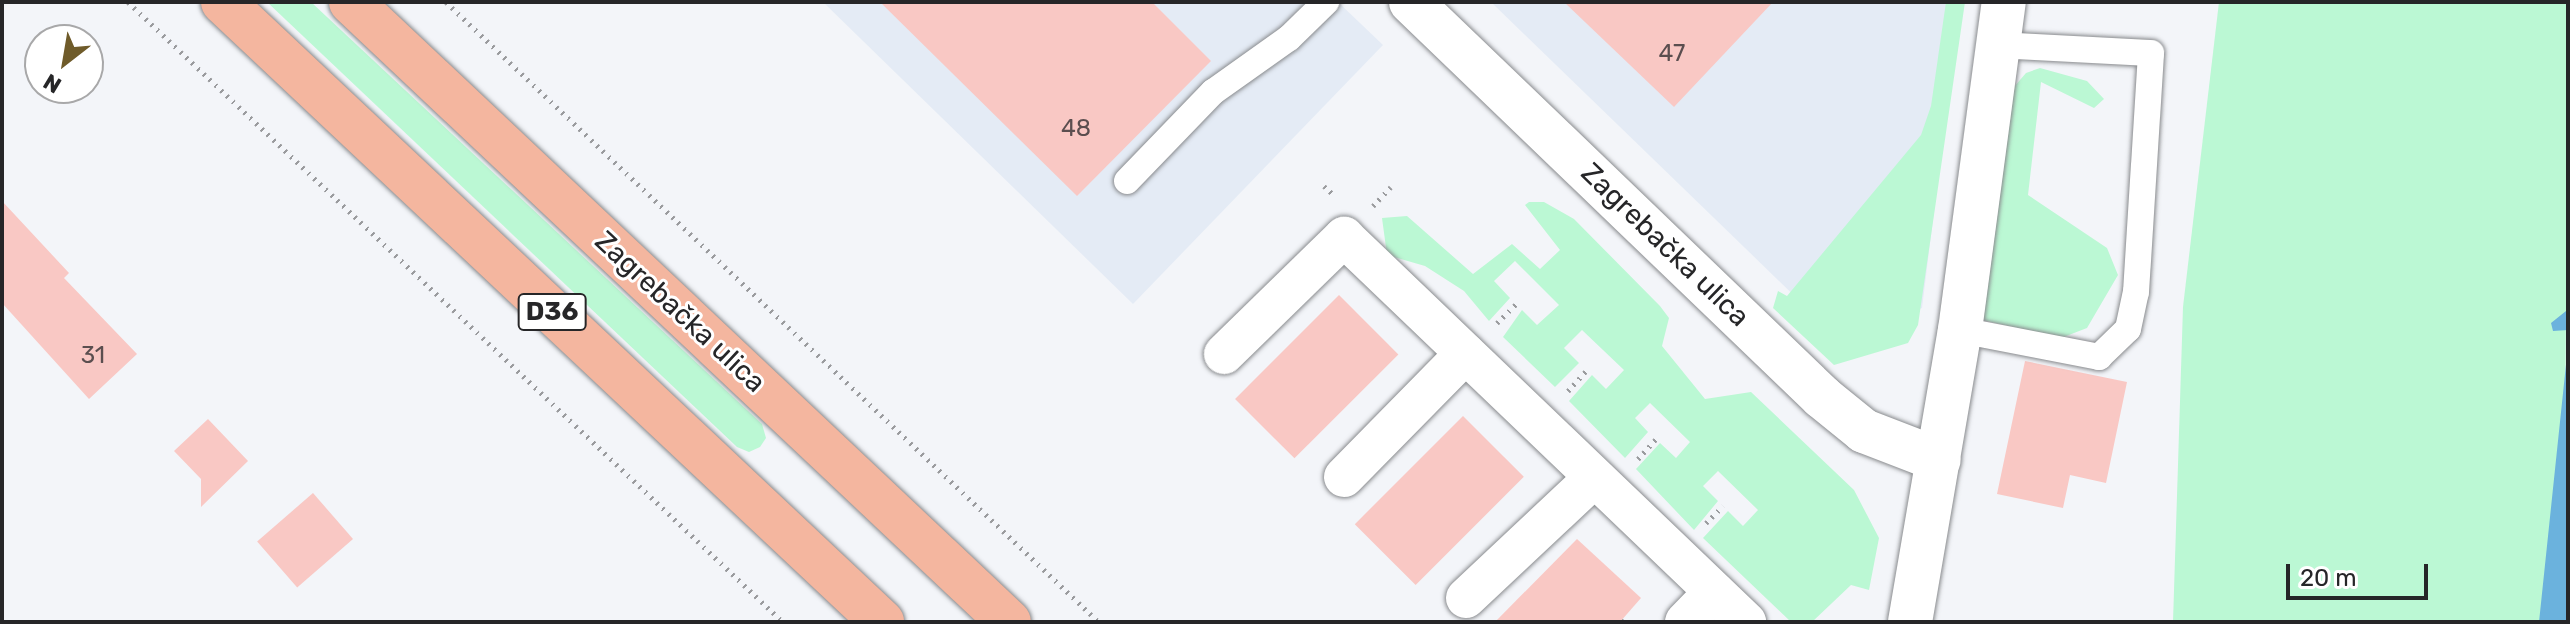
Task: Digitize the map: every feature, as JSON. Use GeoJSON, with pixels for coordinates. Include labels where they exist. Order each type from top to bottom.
{"type":"FeatureCollection","features":[{"type":"Feature","properties":{"kind":"main road","name":"D36"},"geometry":{"type":"LineString","coordinates":[[223,2],[882,622]]}},
{"type":"Feature","properties":{"kind":"main road","name":"Zagrebačka ulica"},"geometry":{"type":"LineString","coordinates":[[351,2],[1009,622]]}},
{"type":"Feature","properties":{"kind":"street","name":"Zagrebačka ulica"},"geometry":{"type":"LineString","coordinates":[[1411,2],[1822,397],[1864,431],[1939,460]]}},
{"type":"Feature","properties":{"kind":"street"},"geometry":{"type":"LineString","coordinates":[[1910,622],[1960,330],[2004,2]]}},
{"type":"Feature","properties":{"kind":"street"},"geometry":{"type":"LineString","coordinates":[[1224,354],[1344,237],[1746,622]]}},
{"type":"Feature","properties":{"kind":"street"},"geometry":{"type":"LineString","coordinates":[[1344,477],[1465,354]]}},
{"type":"Feature","properties":{"kind":"street"},"geometry":{"type":"LineString","coordinates":[[1466,598],[1594,478]]}},
{"type":"Feature","properties":{"kind":"street"},"geometry":{"type":"LineString","coordinates":[[1685,622],[1714,592]]}},
{"type":"Feature","properties":{"kind":"lane"},"geometry":{"type":"LineString","coordinates":[[1127,181],[1213,92],[1289,38],[1326,2]]}},
{"type":"Feature","properties":{"kind":"lane"},"geometry":{"type":"LineString","coordinates":[[1960,330],[2099,357],[2128,329],[2136,292],[2151,53],[2000,45]]}},
{"type":"Feature","properties":{"kind":"path"},"geometry":{"type":"LineString","coordinates":[[128,2],[783,622]]}},
{"type":"Feature","properties":{"kind":"path"},"geometry":{"type":"LineString","coordinates":[[446,2],[1099,622]]}},
{"type":"Feature","properties":{"kind":"shaded area"},"geometry":{"type":"Polygon","coordinates":[[[823,2],[1338,2],[1383,45],[1133,304],[823,2]]]}},
{"type":"Feature","properties":{"kind":"shaded area"},"geometry":{"type":"Polygon","coordinates":[[[1491,2],[1960,2],[1922,308],[1840,340],[1491,2]]]}},
{"type":"Feature","properties":{"kind":"green space"},"geometry":{"type":"Polygon","coordinates":[[[267,2],[311,2],[762,424],[766,438],[760,447],[749,452],[737,447],[267,2]]]}},
{"type":"Feature","properties":{"kind":"green space"},"geometry":{"type":"Polygon","coordinates":[[[1946,2],[1965,2],[1918,325],[1908,343],[1834,365],[1773,308],[1778,291],[1787,296],[1921,135],[1931,106],[1946,2]]]}},
{"type":"Feature","properties":{"kind":"green space"},"geometry":{"type":"Polygon","coordinates":[[[2219,2],[2568,2],[2564,622],[2173,622],[2183,307],[2219,2]]]}},
{"type":"Feature","properties":{"kind":"green space"},"geometry":{"type":"Polygon","coordinates":[[[2040,68],[2087,81],[2104,99],[2094,108],[2041,82],[2028,195],[2107,248],[2118,275],[2087,328],[2061,338],[1978,319],[2014,87],[2026,73],[2040,68]]]}},
{"type":"Feature","properties":{"kind":"green space"},"geometry":{"type":"Polygon","coordinates":[[[1544,202],[1574,219],[1660,306],[1669,318],[1662,346],[1705,399],[1751,392],[1854,490],[1879,538],[1869,590],[1851,585],[1812,622],[1791,622],[1703,538],[1728,511],[1743,526],[1758,510],[1718,471],[1703,486],[1718,501],[1694,530],[1636,469],[1660,443],[1676,458],[1690,442],[1650,403],[1635,418],[1648,432],[1625,458],[1569,401],[1592,375],[1606,389],[1624,370],[1582,330],[1564,348],[1579,363],[1555,387],[1503,337],[1522,310],[1537,325],[1559,305],[1515,261],[1494,281],[1510,298],[1489,321],[1464,291],[1425,266],[1387,255],[1382,218],[1407,216],[1473,274],[1512,244],[1540,269],[1560,250],[1525,205],[1544,202]]]}},
{"type":"Feature","properties":{"kind":"water"},"geometry":{"type":"Polygon","coordinates":[[[2568,299],[2568,330],[2553,331],[2551,323],[2566,311],[2568,299]]]}},
{"type":"Feature","properties":{"kind":"water"},"geometry":{"type":"Polygon","coordinates":[[[2568,338],[2568,622],[2539,622],[2567,355],[2568,338]]]}},
{"type":"Feature","properties":{"kind":"building"},"geometry":{"type":"Polygon","coordinates":[[[880,2],[1152,2],[1211,61],[1077,196],[880,2]]]}},
{"type":"Feature","properties":{"kind":"building"},"geometry":{"type":"Polygon","coordinates":[[[1564,2],[1773,2],[1674,107],[1564,2]]]}},
{"type":"Feature","properties":{"kind":"building"},"geometry":{"type":"Polygon","coordinates":[[[2,201],[69,273],[64,278],[137,354],[89,399],[2,303],[2,201]]]}},
{"type":"Feature","properties":{"kind":"building"},"geometry":{"type":"Polygon","coordinates":[[[1339,295],[1398,354],[1294,458],[1235,399],[1339,295]]]}},
{"type":"Feature","properties":{"kind":"building"},"geometry":{"type":"Polygon","coordinates":[[[2025,361],[2127,382],[2106,483],[2070,475],[2063,508],[1997,494],[2025,361]]]}},
{"type":"Feature","properties":{"kind":"building"},"geometry":{"type":"Polygon","coordinates":[[[1463,416],[1524,477],[1416,585],[1355,524],[1463,416]]]}},
{"type":"Feature","properties":{"kind":"building"},"geometry":{"type":"Polygon","coordinates":[[[208,419],[248,461],[201,507],[201,479],[174,451],[208,419]]]}},
{"type":"Feature","properties":{"kind":"building"},"geometry":{"type":"Polygon","coordinates":[[[313,493],[353,539],[297,588],[257,542],[313,493]]]}},
{"type":"Feature","properties":{"kind":"building"},"geometry":{"type":"Polygon","coordinates":[[[1577,539],[1641,598],[1620,622],[1495,622],[1577,539]]]}}]}
